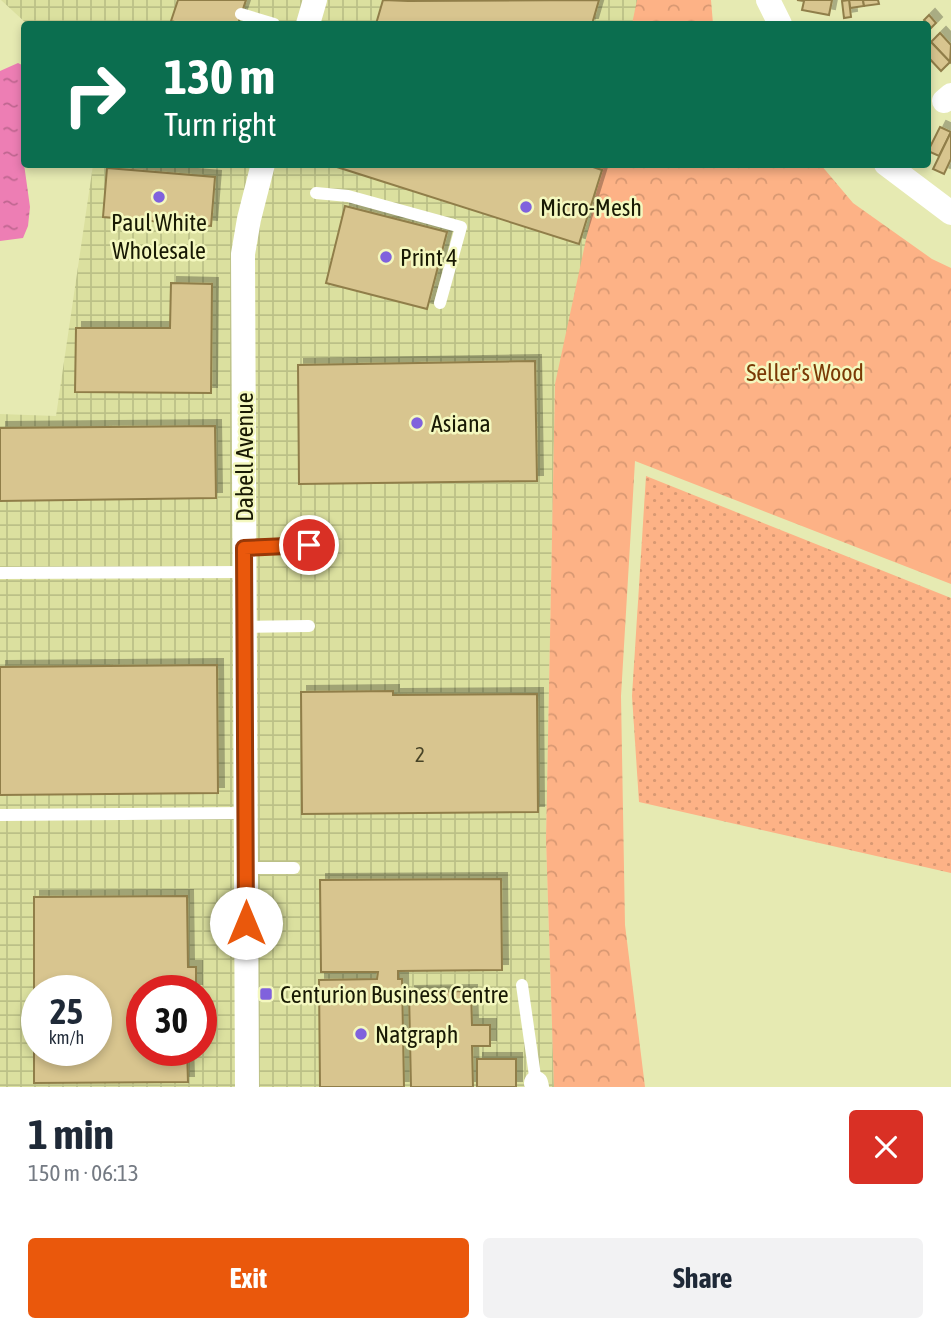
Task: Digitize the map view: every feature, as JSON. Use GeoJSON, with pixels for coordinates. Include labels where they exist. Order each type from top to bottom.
{"type":"FeatureCollection","features":[{"type":"Feature","properties":{"kind":"street"},"geometry":{"type":"LineString","coordinates":[[309,21],[316,0]]}},
{"type":"Feature","properties":{"kind":"street"},"geometry":{"type":"LineString","coordinates":[[768,0],[778,21]]}},
{"type":"Feature","properties":{"kind":"street","name":"Dabell Avenue"},"geometry":{"type":"LineString","coordinates":[[247,1087],[243,254],[262,168]]}},
{"type":"Feature","properties":{"kind":"street"},"geometry":{"type":"LineString","coordinates":[[891,168],[951,213]]}},
{"type":"Feature","properties":{"kind":"lane"},"geometry":{"type":"LineString","coordinates":[[242,14],[264,21]]}},
{"type":"Feature","properties":{"kind":"lane"},"geometry":{"type":"LineString","coordinates":[[316,193],[348,195],[461,227],[440,303]]}},
{"type":"Feature","properties":{"kind":"lane"},"geometry":{"type":"LineString","coordinates":[[0,573],[244,560],[309,545]]}},
{"type":"Feature","properties":{"kind":"lane"},"geometry":{"type":"LineString","coordinates":[[245,627],[309,626]]}},
{"type":"Feature","properties":{"kind":"lane"},"geometry":{"type":"LineString","coordinates":[[0,815],[246,813]]}},
{"type":"Feature","properties":{"kind":"lane"},"geometry":{"type":"LineString","coordinates":[[246,868],[294,868]]}},
{"type":"Feature","properties":{"kind":"lane"},"geometry":{"type":"LineString","coordinates":[[522,985],[536,1085]]}},
{"type":"Feature","properties":{"kind":"shaded area"},"geometry":{"type":"Polygon","coordinates":[[[1,0],[659,0],[653,21],[24,21],[1,0]]]}},
{"type":"Feature","properties":{"kind":"shaded area"},"geometry":{"type":"Polygon","coordinates":[[[93,168],[613,168],[555,385],[546,839],[554,1087],[0,1087],[0,414],[56,416],[93,168]]]}},
{"type":"Feature","properties":{"kind":"green space"},"geometry":{"type":"Polygon","coordinates":[[[637,0],[711,0],[713,21],[633,21],[637,0]]]}},
{"type":"Feature","properties":{"kind":"green space","name":"Seller's Wood"},"geometry":{"type":"Polygon","coordinates":[[[601,168],[824,168],[853,203],[932,259],[951,268],[951,584],[635,461],[621,696],[625,925],[645,1087],[554,1087],[546,839],[555,384],[601,168]]]}},
{"type":"Feature","properties":{"kind":"green space"},"geometry":{"type":"Polygon","coordinates":[[[646,476],[951,598],[951,873],[639,802],[632,696],[646,476]]]}},
{"type":"Feature","properties":{"kind":"water"},"geometry":{"type":"Polygon","coordinates":[[[18,63],[21,64],[21,168],[25,168],[30,207],[28,226],[23,238],[0,241],[0,71],[18,63]]]}},
{"type":"Feature","properties":{"kind":"building"},"geometry":{"type":"Polygon","coordinates":[[[178,0],[246,0],[239,21],[171,21],[178,0]]]}},
{"type":"Feature","properties":{"kind":"building"},"geometry":{"type":"Polygon","coordinates":[[[383,0],[599,0],[593,21],[377,21],[383,0]]]}},
{"type":"Feature","properties":{"kind":"building"},"geometry":{"type":"Polygon","coordinates":[[[797,0],[832,0],[829,15],[802,10],[804,1],[797,0]]]}},
{"type":"Feature","properties":{"kind":"building"},"geometry":{"type":"Polygon","coordinates":[[[849,0],[863,0],[864,6],[850,8],[849,0]]]}},
{"type":"Feature","properties":{"kind":"building"},"geometry":{"type":"Polygon","coordinates":[[[849,0],[851,17],[844,18],[842,1],[849,0]]]}},
{"type":"Feature","properties":{"kind":"building"},"geometry":{"type":"Polygon","coordinates":[[[863,0],[878,0],[879,4],[864,6],[863,0]]]}},
{"type":"Feature","properties":{"kind":"building"},"geometry":{"type":"Polygon","coordinates":[[[929,15],[936,23],[931,28],[931,21],[924,20],[929,15]]]}},
{"type":"Feature","properties":{"kind":"building"},"geometry":{"type":"Polygon","coordinates":[[[940,33],[951,45],[950,62],[931,42],[940,33]]]}},
{"type":"Feature","properties":{"kind":"building"},"geometry":{"type":"Polygon","coordinates":[[[931,42],[950,62],[941,71],[931,60],[931,42]]]}},
{"type":"Feature","properties":{"kind":"building"},"geometry":{"type":"Polygon","coordinates":[[[940,127],[951,132],[939,156],[931,152],[931,145],[940,127]]]}},
{"type":"Feature","properties":{"kind":"building"},"geometry":{"type":"Polygon","coordinates":[[[951,132],[951,159],[944,174],[933,169],[951,132]]]}},
{"type":"Feature","properties":{"kind":"building","name":"Paul White Wholesale"},"geometry":{"type":"Polygon","coordinates":[[[107,168],[215,177],[211,226],[103,217],[107,168]]]}},
{"type":"Feature","properties":{"kind":"building","name":"Micro-Mesh"},"geometry":{"type":"Polygon","coordinates":[[[340,168],[596,168],[602,170],[579,244],[340,168]]]}},
{"type":"Feature","properties":{"kind":"building","name":"Print 4"},"geometry":{"type":"Polygon","coordinates":[[[345,206],[447,232],[427,309],[326,283],[345,206]]]}},
{"type":"Feature","properties":{"kind":"building"},"geometry":{"type":"Polygon","coordinates":[[[171,283],[212,284],[211,393],[75,392],[76,328],[170,328],[171,283]]]}},
{"type":"Feature","properties":{"kind":"building","name":"Asiana"},"geometry":{"type":"Polygon","coordinates":[[[535,361],[537,481],[299,484],[298,365],[535,361]]]}},
{"type":"Feature","properties":{"kind":"building"},"geometry":{"type":"Polygon","coordinates":[[[215,426],[216,498],[0,501],[0,428],[215,426]]]}},
{"type":"Feature","properties":{"kind":"building"},"geometry":{"type":"Polygon","coordinates":[[[217,665],[218,793],[0,795],[0,667],[217,665]]]}},
{"type":"Feature","properties":{"kind":"building"},"geometry":{"type":"Polygon","coordinates":[[[393,691],[393,695],[537,694],[538,812],[302,814],[301,692],[393,691]]]}},
{"type":"Feature","properties":{"kind":"building","name":"Natgraph"},"geometry":{"type":"Polygon","coordinates":[[[501,879],[502,970],[398,971],[398,979],[402,979],[404,1087],[320,1087],[319,980],[377,979],[378,972],[321,972],[320,880],[501,879]]]}},
{"type":"Feature","properties":{"kind":"building"},"geometry":{"type":"Polygon","coordinates":[[[187,896],[188,967],[196,967],[196,975],[126,975],[126,1066],[188,1066],[188,1082],[34,1083],[34,1066],[112,1066],[112,975],[34,975],[34,897],[187,896]]]}},
{"type":"Feature","properties":{"kind":"building"},"geometry":{"type":"Polygon","coordinates":[[[471,991],[472,1025],[490,1025],[490,1046],[472,1046],[473,1087],[411,1087],[409,992],[471,991]]]}},
{"type":"Feature","properties":{"kind":"building"},"geometry":{"type":"Polygon","coordinates":[[[477,1059],[516,1059],[516,1087],[477,1087],[477,1059]]]}},
{"type":"Feature","properties":{"kind":"place","name":"Paul White Wholesale"},"geometry":{"type":"Point","coordinates":[159,197]}},
{"type":"Feature","properties":{"kind":"place","name":"Micro-Mesh"},"geometry":{"type":"Point","coordinates":[526,207]}},
{"type":"Feature","properties":{"kind":"place","name":"Print 4"},"geometry":{"type":"Point","coordinates":[386,257]}},
{"type":"Feature","properties":{"kind":"place","name":"Asiana"},"geometry":{"type":"Point","coordinates":[417,423]}},
{"type":"Feature","properties":{"kind":"place","name":"Centurion Business Centre"},"geometry":{"type":"Point","coordinates":[266,994]}},
{"type":"Feature","properties":{"kind":"place","name":"Natgraph"},"geometry":{"type":"Point","coordinates":[361,1034]}},
{"type":"Feature","properties":{"kind":"route"},"geometry":{"type":"LineString","coordinates":[[246,923],[244,548],[309,545]]}}]}
